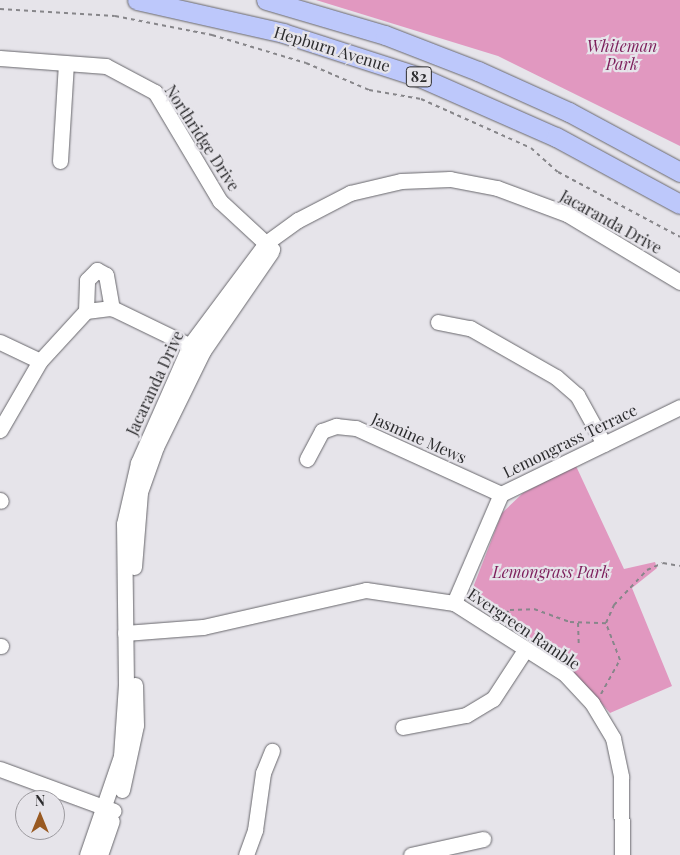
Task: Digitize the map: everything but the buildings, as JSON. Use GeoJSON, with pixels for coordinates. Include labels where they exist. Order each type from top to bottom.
{"type":"FeatureCollection","features":[{"type":"Feature","properties":{"kind":"main road","name":"Hepburn Avenue"},"geometry":{"type":"LineString","coordinates":[[137,0],[282,32],[422,78],[556,136],[680,204]]}},
{"type":"Feature","properties":{"kind":"main road","name":"Hepburn Avenue"},"geometry":{"type":"LineString","coordinates":[[266,0],[385,35],[478,71],[569,112],[680,172]]}},
{"type":"Feature","properties":{"kind":"street","name":"Northridge Drive"},"geometry":{"type":"LineString","coordinates":[[0,58],[106,66],[155,92],[220,200],[270,246]]}},
{"type":"Feature","properties":{"kind":"street"},"geometry":{"type":"LineString","coordinates":[[60,161],[66,63]]}},
{"type":"Feature","properties":{"kind":"street","name":"Jacaranda Drive"},"geometry":{"type":"LineString","coordinates":[[87,855],[111,809],[132,759],[136,725],[129,633],[134,531],[140,492],[196,348],[270,246],[298,220],[350,194],[400,181],[450,180],[497,188],[567,214],[680,282]]}},
{"type":"Feature","properties":{"kind":"street","name":"Jacaranda Drive"},"geometry":{"type":"LineString","coordinates":[[270,246],[320,216],[350,202],[384,192],[444,188],[489,194],[557,219],[680,292]]}},
{"type":"Feature","properties":{"kind":"street"},"geometry":{"type":"LineString","coordinates":[[0,430],[40,361],[86,311],[87,280],[97,270],[106,275],[112,308]]}},
{"type":"Feature","properties":{"kind":"street"},"geometry":{"type":"LineString","coordinates":[[86,311],[112,308],[196,348]]}},
{"type":"Feature","properties":{"kind":"street"},"geometry":{"type":"LineString","coordinates":[[438,322],[470,328],[556,376],[577,395],[604,444]]}},
{"type":"Feature","properties":{"kind":"street"},"geometry":{"type":"LineString","coordinates":[[0,342],[40,361]]}},
{"type":"Feature","properties":{"kind":"street","name":"Lemongrass Terrace"},"geometry":{"type":"LineString","coordinates":[[454,603],[501,494],[680,407]]}},
{"type":"Feature","properties":{"kind":"street","name":"Jasmine Mews"},"geometry":{"type":"LineString","coordinates":[[307,459],[322,431],[336,426],[356,428],[501,494]]}},
{"type":"Feature","properties":{"kind":"street","name":"Evergreen Ramble"},"geometry":{"type":"LineString","coordinates":[[129,633],[203,627],[366,590],[454,603],[492,626],[525,650],[564,673],[592,702],[612,738],[622,777],[622,855]]}},
{"type":"Feature","properties":{"kind":"street"},"geometry":{"type":"LineString","coordinates":[[403,727],[466,715],[493,699],[525,650]]}},
{"type":"Feature","properties":{"kind":"street"},"geometry":{"type":"LineString","coordinates":[[246,855],[255,830],[263,773],[272,751]]}},
{"type":"Feature","properties":{"kind":"street"},"geometry":{"type":"LineString","coordinates":[[0,769],[111,809]]}},
{"type":"Feature","properties":{"kind":"street","name":"Jacaranda Drive"},"geometry":{"type":"LineString","coordinates":[[100,855],[111,809]]}},
{"type":"Feature","properties":{"kind":"street"},"geometry":{"type":"LineString","coordinates":[[411,855],[483,840]]}},
{"type":"Feature","properties":{"kind":"path"},"geometry":{"type":"LineString","coordinates":[[0,9],[115,16],[212,35],[306,63],[369,90],[421,99],[531,148],[558,172],[680,237]]}},
{"type":"Feature","properties":{"kind":"path"},"geometry":{"type":"LineString","coordinates":[[606,623],[622,594],[647,570],[662,563],[680,566]]}},
{"type":"Feature","properties":{"kind":"path"},"geometry":{"type":"LineString","coordinates":[[492,626],[510,610],[521,609],[578,623],[606,623]]}},
{"type":"Feature","properties":{"kind":"path"},"geometry":{"type":"LineString","coordinates":[[578,623],[579,646]]}},
{"type":"Feature","properties":{"kind":"path"},"geometry":{"type":"LineString","coordinates":[[592,702],[619,669],[619,650],[606,623]]}},
{"type":"Feature","properties":{"kind":"green space","name":"Whiteman Park"},"geometry":{"type":"Polygon","coordinates":[[[316,0],[680,0],[680,146],[498,56],[316,0]]]}},
{"type":"Feature","properties":{"kind":"green space","name":"Lemongrass Park"},"geometry":{"type":"Polygon","coordinates":[[[576,466],[624,569],[655,562],[657,568],[632,588],[672,686],[610,713],[558,655],[479,605],[475,598],[474,585],[502,513],[523,493],[576,466]]]}}]}
